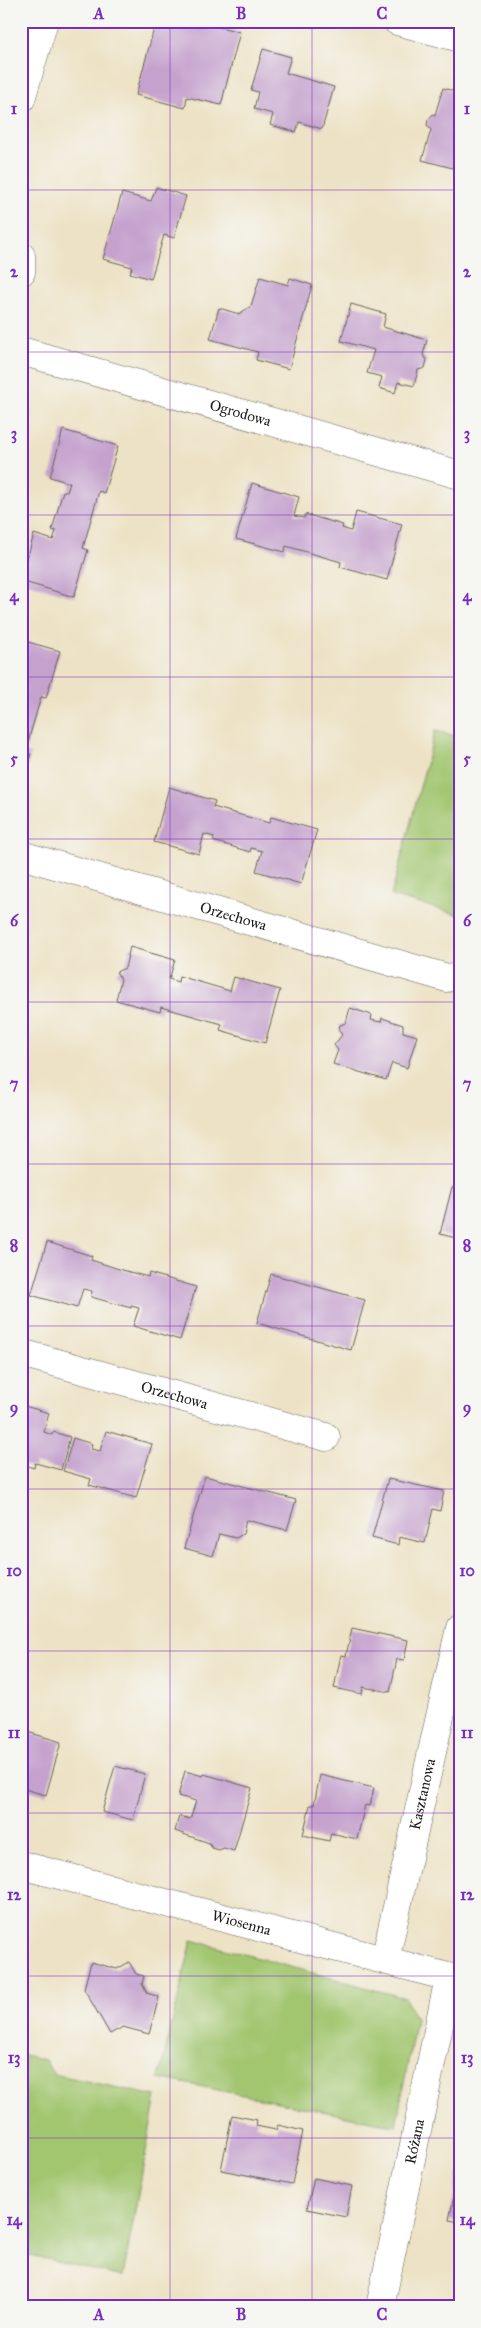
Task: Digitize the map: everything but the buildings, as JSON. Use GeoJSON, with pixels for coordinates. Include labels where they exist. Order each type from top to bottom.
{"type":"FeatureCollection","features":[{"type":"Feature","properties":{"kind":"street"},"geometry":{"type":"LineString","coordinates":[[21,99],[44,21]]}},
{"type":"Feature","properties":{"kind":"street"},"geometry":{"type":"LineString","coordinates":[[397,21],[460,38]]}},
{"type":"Feature","properties":{"kind":"street"},"geometry":{"type":"LineString","coordinates":[[21,256],[21,272]]}},
{"type":"Feature","properties":{"kind":"street","name":"Ogrodowa"},"geometry":{"type":"LineString","coordinates":[[21,351],[460,475]]}},
{"type":"Feature","properties":{"kind":"street","name":"Orzechowa"},"geometry":{"type":"LineString","coordinates":[[21,855],[447,978]]}},
{"type":"Feature","properties":{"kind":"street","name":"Orzechowa"},"geometry":{"type":"LineString","coordinates":[[21,1353],[326,1437]]}},
{"type":"Feature","properties":{"kind":"street","name":"Kasztanowa"},"geometry":{"type":"LineString","coordinates":[[384,1960],[460,1628]]}},
{"type":"Feature","properties":{"kind":"street","name":"Wiosenna"},"geometry":{"type":"LineString","coordinates":[[21,1865],[454,1979]]}},
{"type":"Feature","properties":{"kind":"street","name":"Różana"},"geometry":{"type":"LineString","coordinates":[[380,2307],[454,1979]]}},
{"type":"Feature","properties":{"kind":"green space"},"geometry":{"type":"Polygon","coordinates":[[[435,731],[460,737],[460,915],[391,896],[435,731]]]}},
{"type":"Feature","properties":{"kind":"green space"},"geometry":{"type":"Polygon","coordinates":[[[192,1940],[405,1998],[416,2019],[396,2126],[159,2078],[192,1940]]]}},
{"type":"Feature","properties":{"kind":"green space"},"geometry":{"type":"Polygon","coordinates":[[[21,2054],[45,2060],[53,2074],[156,2096],[123,2277],[21,2253],[21,2054]]]}}]}
